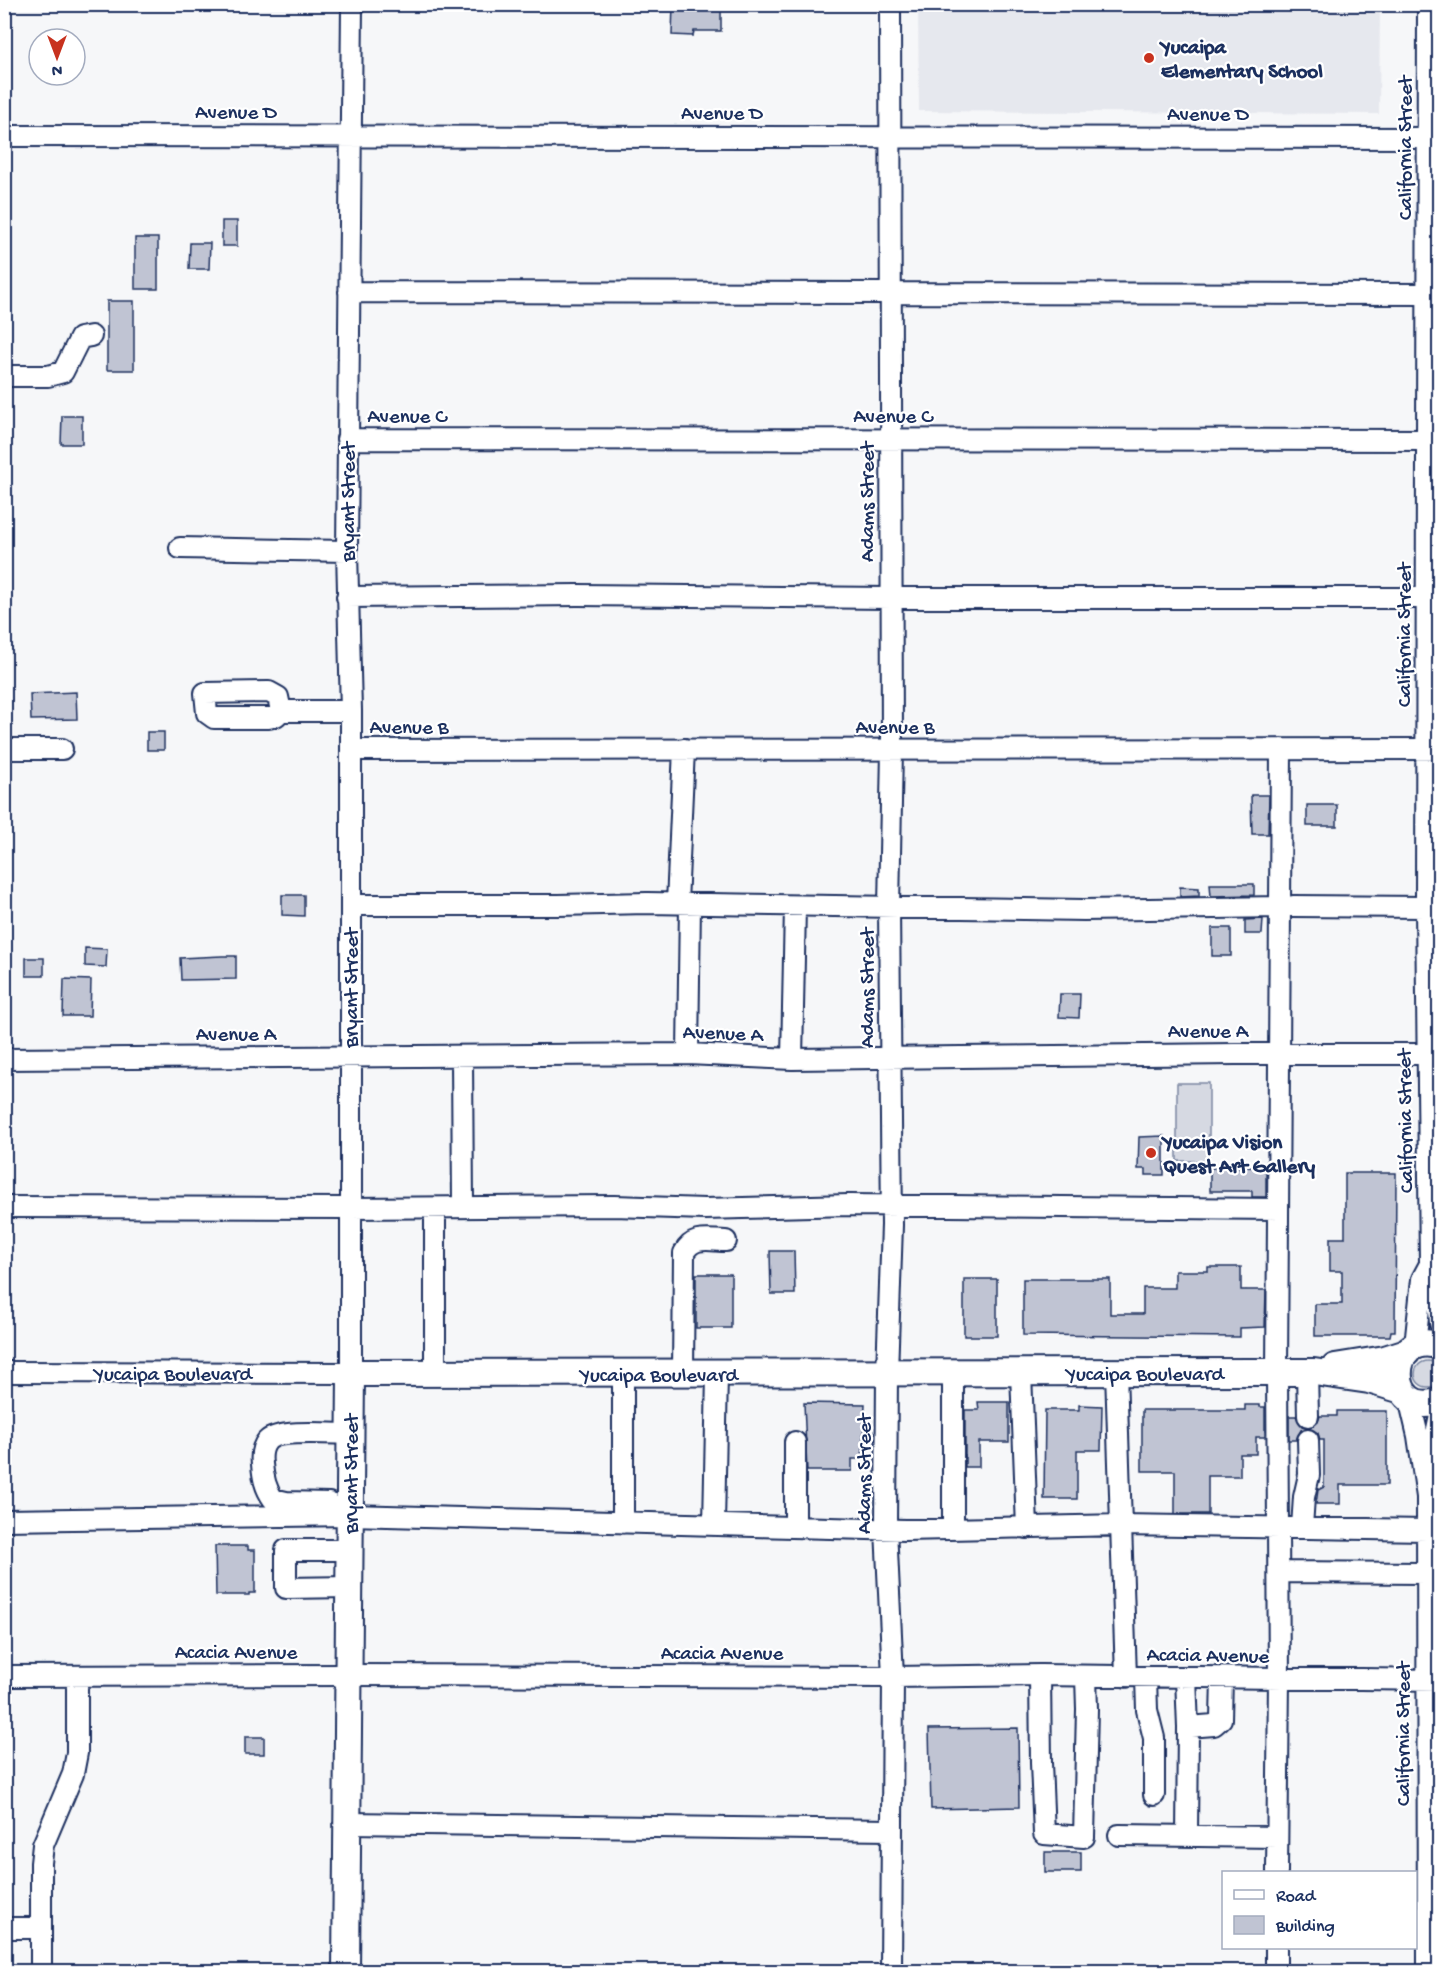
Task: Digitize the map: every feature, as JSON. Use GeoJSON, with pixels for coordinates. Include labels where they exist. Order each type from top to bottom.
{"type":"FeatureCollection","features":[{"type":"Feature","properties":{"kind":"main road","name":"Yucaipa Boulevard"},"geometry":{"type":"LineString","coordinates":[[1310,1372],[1385,1359],[1420,1348]]}},
{"type":"Feature","properties":{"kind":"main road"},"geometry":{"type":"LineString","coordinates":[[1406,1394],[1398,1380],[1397,1370],[1400,1360],[1420,1348]]}},
{"type":"Feature","properties":{"kind":"main road","name":"Yucaipa Boulevard"},"geometry":{"type":"LineString","coordinates":[[351,1373],[1310,1372],[1369,1380],[1425,1404],[1440,1401]]}},
{"type":"Feature","properties":{"kind":"main road","name":"Bryant Street"},"geometry":{"type":"LineString","coordinates":[[346,1971],[351,1373]]}},
{"type":"Feature","properties":{"kind":"street","name":"Bryant Street"},"geometry":{"type":"LineString","coordinates":[[351,1373],[351,711],[347,597],[347,439],[352,4]]}},
{"type":"Feature","properties":{"kind":"street","name":"Adams Street"},"geometry":{"type":"LineString","coordinates":[[890,4],[891,1207],[886,1529],[893,1677],[891,1971]]}},
{"type":"Feature","properties":{"kind":"street","name":"California Street"},"geometry":{"type":"LineString","coordinates":[[1428,4],[1434,138],[1434,749],[1426,907],[1433,1054],[1430,1264],[1437,1281],[1440,1323]]}},
{"type":"Feature","properties":{"kind":"street","name":"Avenue D"},"geometry":{"type":"LineString","coordinates":[[4,136],[1434,138]]}},
{"type":"Feature","properties":{"kind":"street"},"geometry":{"type":"LineString","coordinates":[[349,292],[1433,295]]}},
{"type":"Feature","properties":{"kind":"street"},"geometry":{"type":"LineString","coordinates":[[4,376],[48,376],[63,372],[80,339],[91,336]]}},
{"type":"Feature","properties":{"kind":"street","name":"Avenue C"},"geometry":{"type":"LineString","coordinates":[[347,439],[1433,440]]}},
{"type":"Feature","properties":{"kind":"street"},"geometry":{"type":"LineString","coordinates":[[180,548],[347,551]]}},
{"type":"Feature","properties":{"kind":"street"},"geometry":{"type":"LineString","coordinates":[[347,597],[578,595],[890,598],[1433,598]]}},
{"type":"Feature","properties":{"kind":"street"},"geometry":{"type":"LineString","coordinates":[[281,711],[351,711]]}},
{"type":"Feature","properties":{"kind":"street"},"geometry":{"type":"LineString","coordinates":[[4,749],[62,748]]}},
{"type":"Feature","properties":{"kind":"street"},"geometry":{"type":"LineString","coordinates":[[684,749],[684,904],[688,1053]]}},
{"type":"Feature","properties":{"kind":"street"},"geometry":{"type":"LineString","coordinates":[[1277,1871],[1278,1209],[1280,1053],[1287,906],[1281,749]]}},
{"type":"Feature","properties":{"kind":"street","name":"Avenue B"},"geometry":{"type":"LineString","coordinates":[[351,750],[1434,749]]}},
{"type":"Feature","properties":{"kind":"street"},"geometry":{"type":"LineString","coordinates":[[351,904],[684,904],[1084,910],[1287,906],[1426,907]]}},
{"type":"Feature","properties":{"kind":"street"},"geometry":{"type":"LineString","coordinates":[[792,1059],[795,906]]}},
{"type":"Feature","properties":{"kind":"street","name":"Avenue A"},"geometry":{"type":"LineString","coordinates":[[4,1059],[688,1053],[792,1059],[890,1056],[1433,1054]]}},
{"type":"Feature","properties":{"kind":"street"},"geometry":{"type":"LineString","coordinates":[[462,1056],[463,1208]]}},
{"type":"Feature","properties":{"kind":"street"},"geometry":{"type":"LineString","coordinates":[[4,1207],[614,1206],[705,1209],[849,1205],[1278,1209]]}},
{"type":"Feature","properties":{"kind":"street"},"geometry":{"type":"LineString","coordinates":[[435,1208],[435,1374]]}},
{"type":"Feature","properties":{"kind":"street"},"geometry":{"type":"LineString","coordinates":[[683,1374],[684,1253],[694,1241],[726,1241]]}},
{"type":"Feature","properties":{"kind":"street","name":"California Street"},"geometry":{"type":"LineString","coordinates":[[1420,1348],[1422,1279],[1430,1264]]}},
{"type":"Feature","properties":{"kind":"street","name":"Yucaipa Boulevard"},"geometry":{"type":"LineString","coordinates":[[4,1372],[351,1373]]}},
{"type":"Feature","properties":{"kind":"street"},"geometry":{"type":"LineString","coordinates":[[1116,1372],[1126,1677]]}},
{"type":"Feature","properties":{"kind":"street"},"geometry":{"type":"LineString","coordinates":[[1308,1416],[1310,1372]]}},
{"type":"Feature","properties":{"kind":"street"},"geometry":{"type":"LineString","coordinates":[[623,1373],[623,1522]]}},
{"type":"Feature","properties":{"kind":"street"},"geometry":{"type":"LineString","coordinates":[[953,1373],[953,1529]]}},
{"type":"Feature","properties":{"kind":"street"},"geometry":{"type":"LineString","coordinates":[[1021,1373],[1027,1528]]}},
{"type":"Feature","properties":{"kind":"street"},"geometry":{"type":"LineString","coordinates":[[714,1525],[717,1374]]}},
{"type":"Feature","properties":{"kind":"street","name":"California Street"},"geometry":{"type":"LineString","coordinates":[[1406,1394],[1418,1436],[1427,1497],[1426,1573],[1433,1680],[1428,1971]]}},
{"type":"Feature","properties":{"kind":"street","name":"California Street"},"geometry":{"type":"LineString","coordinates":[[1427,1497],[1432,1478],[1434,1444],[1440,1416]]}},
{"type":"Feature","properties":{"kind":"street"},"geometry":{"type":"LineString","coordinates":[[350,1434],[277,1435],[266,1442],[262,1459],[265,1485],[273,1499],[350,1510]]}},
{"type":"Feature","properties":{"kind":"street"},"geometry":{"type":"LineString","coordinates":[[1302,1527],[1304,1497],[1309,1475],[1308,1440]]}},
{"type":"Feature","properties":{"kind":"street"},"geometry":{"type":"LineString","coordinates":[[795,1442],[795,1527]]}},
{"type":"Feature","properties":{"kind":"street"},"geometry":{"type":"LineString","coordinates":[[4,1520],[350,1510],[623,1522],[886,1529],[1121,1525],[1426,1530]]}},
{"type":"Feature","properties":{"kind":"street"},"geometry":{"type":"LineString","coordinates":[[350,1550],[286,1550],[286,1588],[350,1587]]}},
{"type":"Feature","properties":{"kind":"street"},"geometry":{"type":"LineString","coordinates":[[1279,1572],[1426,1573]]}},
{"type":"Feature","properties":{"kind":"street"},"geometry":{"type":"LineString","coordinates":[[1040,1675],[1044,1834],[1084,1837],[1086,1677]]}},
{"type":"Feature","properties":{"kind":"street","name":"Acacia Avenue"},"geometry":{"type":"LineString","coordinates":[[4,1676],[893,1677],[1040,1675],[1433,1680]]}},
{"type":"Feature","properties":{"kind":"street"},"geometry":{"type":"LineString","coordinates":[[40,1971],[43,1845],[73,1774],[77,1753],[77,1676]]}},
{"type":"Feature","properties":{"kind":"street"},"geometry":{"type":"LineString","coordinates":[[1146,1678],[1147,1710],[1154,1738],[1154,1795]]}},
{"type":"Feature","properties":{"kind":"street"},"geometry":{"type":"LineString","coordinates":[[1186,1678],[1187,1836]]}},
{"type":"Feature","properties":{"kind":"street"},"geometry":{"type":"LineString","coordinates":[[1188,1727],[1214,1725],[1221,1719],[1222,1678]]}},
{"type":"Feature","properties":{"kind":"street"},"geometry":{"type":"LineString","coordinates":[[348,1823],[891,1830]]}},
{"type":"Feature","properties":{"kind":"street"},"geometry":{"type":"LineString","coordinates":[[1119,1835],[1277,1837]]}},
{"type":"Feature","properties":{"kind":"street"},"geometry":{"type":"LineString","coordinates":[[4,1928],[41,1928]]}},
{"type":"Feature","properties":{"kind":"street"},"geometry":{"type":"LineString","coordinates":[[1276,1949],[1276,1971]]}},
{"type":"Feature","properties":{"kind":"shaded area","name":"Yucaipa Elementary School"},"geometry":{"type":"Polygon","coordinates":[[[918,5],[1380,5],[1379,114],[919,111],[918,5]]]}},
{"type":"Feature","properties":{"kind":"shaded area"},"geometry":{"type":"Polygon","coordinates":[[[1177,1083],[1209,1083],[1209,1161],[1177,1161],[1177,1083]]]}},
{"type":"Feature","properties":{"kind":"shaded area"},"geometry":{"type":"Polygon","coordinates":[[[1428,1361],[1438,1364],[1441,1374],[1438,1384],[1428,1387],[1418,1384],[1415,1374],[1418,1364],[1428,1361]]]}},
{"type":"Feature","properties":{"kind":"building"},"geometry":{"type":"Polygon","coordinates":[[[673,4],[721,4],[721,31],[694,31],[693,36],[672,35],[673,4]]]}},
{"type":"Feature","properties":{"kind":"building"},"geometry":{"type":"Polygon","coordinates":[[[222,221],[237,221],[237,246],[222,246],[222,221]]]}},
{"type":"Feature","properties":{"kind":"building"},"geometry":{"type":"Polygon","coordinates":[[[135,238],[158,238],[158,289],[135,289],[135,238]]]}},
{"type":"Feature","properties":{"kind":"building"},"geometry":{"type":"Polygon","coordinates":[[[190,243],[210,243],[209,269],[189,269],[190,243]]]}},
{"type":"Feature","properties":{"kind":"building"},"geometry":{"type":"Polygon","coordinates":[[[107,301],[134,301],[134,370],[107,370],[107,301]]]}},
{"type":"Feature","properties":{"kind":"building"},"geometry":{"type":"Polygon","coordinates":[[[62,416],[82,416],[82,444],[61,444],[62,416]]]}},
{"type":"Feature","properties":{"kind":"building"},"geometry":{"type":"Polygon","coordinates":[[[76,692],[77,719],[31,720],[30,694],[76,692]]]}},
{"type":"Feature","properties":{"kind":"building"},"geometry":{"type":"Polygon","coordinates":[[[147,732],[164,732],[164,750],[147,750],[147,732]]]}},
{"type":"Feature","properties":{"kind":"building"},"geometry":{"type":"Polygon","coordinates":[[[1251,795],[1269,795],[1268,834],[1252,834],[1251,795]]]}},
{"type":"Feature","properties":{"kind":"building"},"geometry":{"type":"Polygon","coordinates":[[[1307,805],[1337,805],[1337,826],[1307,826],[1307,805]]]}},
{"type":"Feature","properties":{"kind":"building"},"geometry":{"type":"Polygon","coordinates":[[[1210,884],[1254,884],[1254,895],[1211,896],[1210,884]]]}},
{"type":"Feature","properties":{"kind":"building"},"geometry":{"type":"Polygon","coordinates":[[[1180,887],[1199,888],[1199,896],[1180,897],[1180,887]]]}},
{"type":"Feature","properties":{"kind":"building"},"geometry":{"type":"Polygon","coordinates":[[[282,895],[304,895],[304,916],[282,915],[282,895]]]}},
{"type":"Feature","properties":{"kind":"building"},"geometry":{"type":"Polygon","coordinates":[[[1263,919],[1262,934],[1245,934],[1245,920],[1263,919]]]}},
{"type":"Feature","properties":{"kind":"building"},"geometry":{"type":"Polygon","coordinates":[[[1212,928],[1231,928],[1231,956],[1212,956],[1212,928]]]}},
{"type":"Feature","properties":{"kind":"building"},"geometry":{"type":"Polygon","coordinates":[[[85,948],[107,949],[106,967],[85,966],[85,948]]]}},
{"type":"Feature","properties":{"kind":"building"},"geometry":{"type":"Polygon","coordinates":[[[236,956],[236,979],[181,980],[180,958],[236,956]]]}},
{"type":"Feature","properties":{"kind":"building"},"geometry":{"type":"Polygon","coordinates":[[[26,958],[44,958],[44,976],[26,976],[26,958]]]}},
{"type":"Feature","properties":{"kind":"building"},"geometry":{"type":"Polygon","coordinates":[[[64,979],[91,980],[90,1016],[63,1016],[64,979]]]}},
{"type":"Feature","properties":{"kind":"building"},"geometry":{"type":"Polygon","coordinates":[[[1060,994],[1080,994],[1079,1018],[1059,1017],[1060,994]]]}},
{"type":"Feature","properties":{"kind":"building","name":"Yucaipa Vision Quest Art Gallery"},"geometry":{"type":"Polygon","coordinates":[[[1164,1136],[1164,1175],[1146,1175],[1146,1169],[1138,1169],[1139,1137],[1164,1136]]]}},
{"type":"Feature","properties":{"kind":"building"},"geometry":{"type":"Polygon","coordinates":[[[1210,1168],[1266,1168],[1266,1197],[1252,1197],[1252,1191],[1210,1191],[1210,1168]]]}},
{"type":"Feature","properties":{"kind":"building"},"geometry":{"type":"Polygon","coordinates":[[[1345,1173],[1396,1173],[1395,1331],[1391,1331],[1390,1336],[1315,1336],[1315,1304],[1342,1304],[1342,1271],[1330,1271],[1330,1238],[1345,1238],[1345,1173]]]}},
{"type":"Feature","properties":{"kind":"building"},"geometry":{"type":"Polygon","coordinates":[[[770,1251],[794,1251],[795,1294],[771,1294],[770,1251]]]}},
{"type":"Feature","properties":{"kind":"building"},"geometry":{"type":"Polygon","coordinates":[[[1208,1267],[1241,1267],[1241,1290],[1266,1290],[1265,1327],[1240,1328],[1240,1337],[1023,1335],[1023,1279],[1110,1279],[1110,1314],[1143,1314],[1143,1288],[1175,1288],[1175,1271],[1208,1271],[1208,1267]]]}},
{"type":"Feature","properties":{"kind":"building"},"geometry":{"type":"Polygon","coordinates":[[[696,1274],[731,1274],[731,1328],[696,1328],[696,1274]]]}},
{"type":"Feature","properties":{"kind":"building"},"geometry":{"type":"Polygon","coordinates":[[[964,1279],[997,1279],[997,1336],[964,1336],[964,1279]]]}},
{"type":"Feature","properties":{"kind":"building"},"geometry":{"type":"Polygon","coordinates":[[[978,1402],[1009,1402],[1009,1442],[979,1442],[979,1467],[965,1467],[965,1410],[979,1410],[978,1402]]]}},
{"type":"Feature","properties":{"kind":"building"},"geometry":{"type":"Polygon","coordinates":[[[804,1403],[865,1404],[862,1459],[852,1459],[852,1471],[807,1471],[804,1403]]]}},
{"type":"Feature","properties":{"kind":"building"},"geometry":{"type":"Polygon","coordinates":[[[1079,1405],[1102,1406],[1101,1450],[1077,1450],[1077,1499],[1044,1499],[1045,1410],[1079,1410],[1079,1405]]]}},
{"type":"Feature","properties":{"kind":"building"},"geometry":{"type":"Polygon","coordinates":[[[1245,1405],[1265,1407],[1265,1437],[1256,1437],[1256,1454],[1240,1454],[1240,1476],[1208,1476],[1208,1514],[1175,1514],[1175,1471],[1142,1471],[1142,1410],[1245,1410],[1245,1405]]]}},
{"type":"Feature","properties":{"kind":"building"},"geometry":{"type":"Polygon","coordinates":[[[1337,1411],[1387,1411],[1387,1485],[1340,1485],[1340,1504],[1316,1504],[1318,1490],[1324,1487],[1324,1440],[1320,1440],[1318,1433],[1308,1428],[1301,1430],[1296,1440],[1289,1440],[1289,1416],[1296,1416],[1302,1426],[1309,1428],[1318,1422],[1320,1416],[1337,1416],[1337,1411]]]}},
{"type":"Feature","properties":{"kind":"building"},"geometry":{"type":"Polygon","coordinates":[[[215,1546],[248,1546],[248,1550],[255,1550],[255,1593],[216,1595],[215,1546]]]}},
{"type":"Feature","properties":{"kind":"building"},"geometry":{"type":"Polygon","coordinates":[[[1018,1728],[1019,1807],[931,1809],[929,1729],[1018,1728]]]}},
{"type":"Feature","properties":{"kind":"building"},"geometry":{"type":"Polygon","coordinates":[[[245,1737],[264,1737],[264,1754],[245,1754],[245,1737]]]}},
{"type":"Feature","properties":{"kind":"building"},"geometry":{"type":"Polygon","coordinates":[[[1045,1852],[1081,1852],[1081,1872],[1045,1872],[1045,1852]]]}},
{"type":"Feature","properties":{"kind":"place","name":"Yucaipa Elementary School"},"geometry":{"type":"Point","coordinates":[1149,58]}},
{"type":"Feature","properties":{"kind":"place","name":"Yucaipa Vision Quest Art Gallery"},"geometry":{"type":"Point","coordinates":[1151,1153]}}]}
